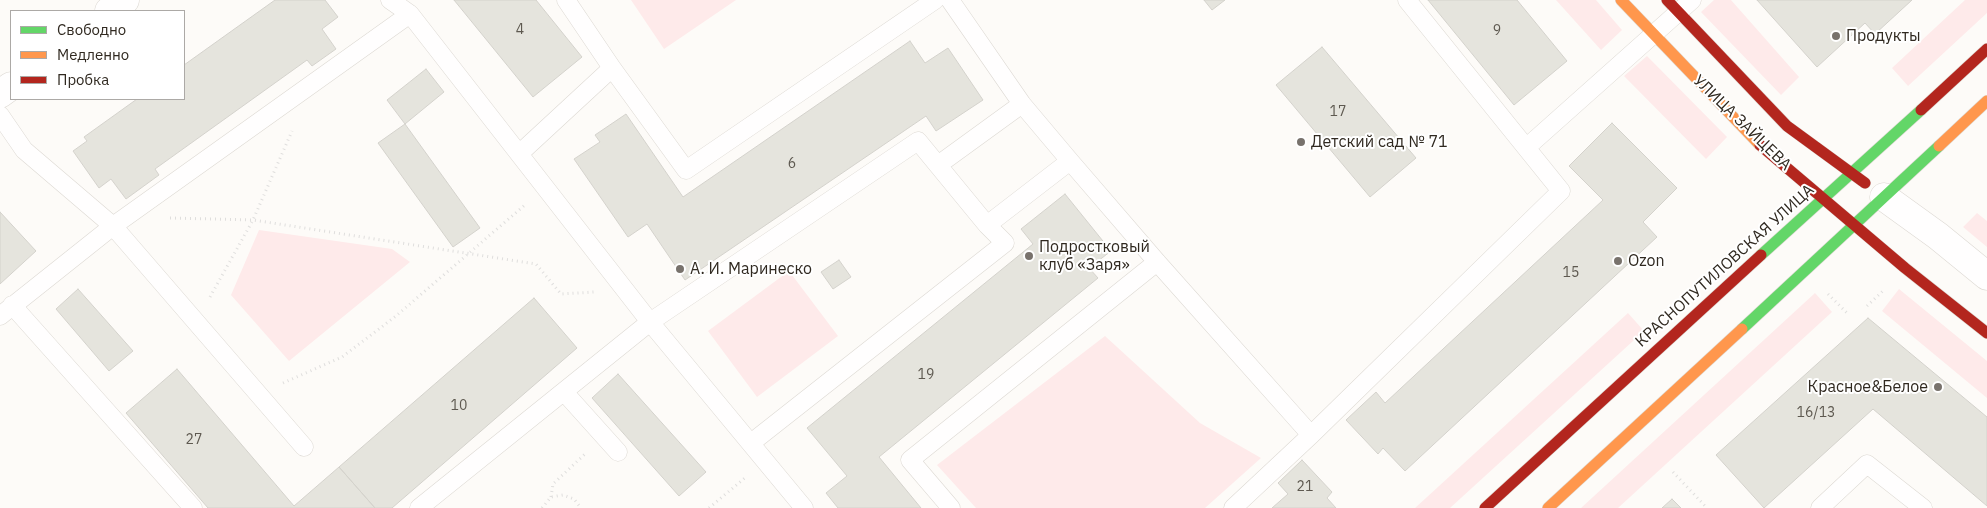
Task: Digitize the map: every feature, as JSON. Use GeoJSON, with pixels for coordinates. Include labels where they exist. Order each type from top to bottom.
{"type":"FeatureCollection","features":[{"type":"Feature","properties":{"kind":"main road","name":"УЛИЦА ЗАЙЦЕВА"},"geometry":{"type":"LineString","coordinates":[[1621,0],[1763,148],[1905,268],[1987,333]]}},
{"type":"Feature","properties":{"kind":"main road","name":"УЛИЦА ЗАЙЦЕВА"},"geometry":{"type":"LineString","coordinates":[[1673,6],[1786,126],[1884,197]]}},
{"type":"Feature","properties":{"kind":"main road","name":"КРАСНОПУТИЛОВСКАЯ УЛИЦА"},"geometry":{"type":"LineString","coordinates":[[1486,508],[1708,302],[1824,199],[1987,49]]}},
{"type":"Feature","properties":{"kind":"main road"},"geometry":{"type":"LineString","coordinates":[[1548,508],[1987,100]]}},
{"type":"Feature","properties":{"kind":"street"},"geometry":{"type":"LineString","coordinates":[[110,10],[125,0]]}},
{"type":"Feature","properties":{"kind":"street","name":"УЛИЦА ЗАЙЦЕВА"},"geometry":{"type":"LineString","coordinates":[[1884,197],[1938,236],[1987,276]]}},
{"type":"Feature","properties":{"kind":"lane"},"geometry":{"type":"LineString","coordinates":[[390,0],[410,14],[650,322],[804,508]]}},
{"type":"Feature","properties":{"kind":"lane"},"geometry":{"type":"LineString","coordinates":[[566,0],[612,68],[686,170],[935,0]]}},
{"type":"Feature","properties":{"kind":"lane"},"geometry":{"type":"LineString","coordinates":[[950,0],[1022,104],[1157,262],[1311,435]]}},
{"type":"Feature","properties":{"kind":"lane"},"geometry":{"type":"LineString","coordinates":[[1233,508],[1311,435],[1561,191],[1407,0]]}},
{"type":"Feature","properties":{"kind":"lane"},"geometry":{"type":"LineString","coordinates":[[1526,147],[1653,35],[1673,6],[1692,0]]}},
{"type":"Feature","properties":{"kind":"lane"},"geometry":{"type":"LineString","coordinates":[[193,508],[6,310],[119,221],[410,14]]}},
{"type":"Feature","properties":{"kind":"lane"},"geometry":{"type":"LineString","coordinates":[[519,154],[612,68]]}},
{"type":"Feature","properties":{"kind":"lane"},"geometry":{"type":"LineString","coordinates":[[938,165],[1022,104]]}},
{"type":"Feature","properties":{"kind":"lane"},"geometry":{"type":"LineString","coordinates":[[0,115],[24,150],[119,221],[196,322],[304,447]]}},
{"type":"Feature","properties":{"kind":"lane"},"geometry":{"type":"LineString","coordinates":[[419,508],[650,322],[918,141],[987,225],[1005,243],[751,443]]}},
{"type":"Feature","properties":{"kind":"lane"},"geometry":{"type":"LineString","coordinates":[[987,225],[1070,160]]}},
{"type":"Feature","properties":{"kind":"lane"},"geometry":{"type":"LineString","coordinates":[[951,508],[910,460],[1157,262]]}},
{"type":"Feature","properties":{"kind":"lane"},"geometry":{"type":"LineString","coordinates":[[565,392],[618,452]]}},
{"type":"Feature","properties":{"kind":"lane"},"geometry":{"type":"LineString","coordinates":[[1820,508],[1867,464],[1923,508]]}},
{"type":"Feature","properties":{"kind":"path"},"geometry":{"type":"LineString","coordinates":[[196,322],[253,220],[292,130]]}},
{"type":"Feature","properties":{"kind":"path"},"geometry":{"type":"LineString","coordinates":[[258,393],[342,357],[396,316],[545,187]]}},
{"type":"Feature","properties":{"kind":"path"},"geometry":{"type":"LineString","coordinates":[[119,221],[253,220],[536,264],[561,294],[599,292],[620,284]]}},
{"type":"Feature","properties":{"kind":"path"},"geometry":{"type":"LineString","coordinates":[[1867,306],[1887,287]]}},
{"type":"Feature","properties":{"kind":"path"},"geometry":{"type":"LineString","coordinates":[[1828,294],[1847,313]]}},
{"type":"Feature","properties":{"kind":"path"},"geometry":{"type":"LineString","coordinates":[[552,497],[553,484],[604,436]]}},
{"type":"Feature","properties":{"kind":"path"},"geometry":{"type":"LineString","coordinates":[[710,508],[765,460]]}},
{"type":"Feature","properties":{"kind":"path"},"geometry":{"type":"LineString","coordinates":[[1673,472],[1707,508]]}},
{"type":"Feature","properties":{"kind":"path"},"geometry":{"type":"LineString","coordinates":[[542,508],[552,497],[563,495],[574,499],[581,508]]}},
{"type":"Feature","properties":{"kind":"shaded area"},"geometry":{"type":"Polygon","coordinates":[[[631,0],[736,0],[664,49],[631,0]]]}},
{"type":"Feature","properties":{"kind":"shaded area"},"geometry":{"type":"Polygon","coordinates":[[[1556,0],[1596,0],[1622,30],[1601,50],[1556,0]]]}},
{"type":"Feature","properties":{"kind":"shaded area"},"geometry":{"type":"Polygon","coordinates":[[[1714,0],[1731,0],[1799,77],[1781,95],[1701,12],[1714,0]]]}},
{"type":"Feature","properties":{"kind":"shaded area"},"geometry":{"type":"Polygon","coordinates":[[[1965,0],[1987,0],[1987,13],[1908,86],[1892,68],[1965,0]]]}},
{"type":"Feature","properties":{"kind":"shaded area"},"geometry":{"type":"Polygon","coordinates":[[[1647,56],[1727,137],[1706,159],[1624,76],[1647,56]]]}},
{"type":"Feature","properties":{"kind":"shaded area"},"geometry":{"type":"Polygon","coordinates":[[[1977,213],[1987,221],[1987,247],[1963,227],[1977,213]]]}},
{"type":"Feature","properties":{"kind":"shaded area"},"geometry":{"type":"Polygon","coordinates":[[[259,230],[392,249],[410,262],[289,361],[231,295],[259,230]]]}},
{"type":"Feature","properties":{"kind":"shaded area"},"geometry":{"type":"Polygon","coordinates":[[[789,271],[838,336],[757,397],[708,331],[789,271]]]}},
{"type":"Feature","properties":{"kind":"shaded area"},"geometry":{"type":"Polygon","coordinates":[[[1899,289],[1987,361],[1987,398],[1882,311],[1899,289]]]}},
{"type":"Feature","properties":{"kind":"shaded area"},"geometry":{"type":"Polygon","coordinates":[[[1815,293],[1832,312],[1618,508],[1581,508],[1815,293]]]}},
{"type":"Feature","properties":{"kind":"shaded area"},"geometry":{"type":"Polygon","coordinates":[[[1628,313],[1644,331],[1450,508],[1415,508],[1628,313]]]}},
{"type":"Feature","properties":{"kind":"shaded area"},"geometry":{"type":"Polygon","coordinates":[[[1105,336],[1200,423],[1261,458],[1205,508],[976,508],[937,465],[1105,336]]]}},
{"type":"Feature","properties":{"kind":"building"},"geometry":{"type":"Polygon","coordinates":[[[275,0],[325,0],[338,17],[322,29],[336,49],[312,66],[307,60],[155,169],[159,175],[126,199],[111,179],[99,188],[73,151],[87,141],[84,137],[136,100],[185,100],[185,64],[275,0]]]}},
{"type":"Feature","properties":{"kind":"building"},"geometry":{"type":"Polygon","coordinates":[[[454,0],[536,0],[582,57],[533,97],[454,0]]]}},
{"type":"Feature","properties":{"kind":"building"},"geometry":{"type":"Polygon","coordinates":[[[1204,0],[1225,0],[1212,10],[1204,0]]]}},
{"type":"Feature","properties":{"kind":"building"},"geometry":{"type":"Polygon","coordinates":[[[1428,0],[1517,0],[1567,61],[1514,105],[1428,0]]]}},
{"type":"Feature","properties":{"kind":"building"},"geometry":{"type":"Polygon","coordinates":[[[1757,0],[1912,0],[1875,34],[1865,23],[1817,67],[1757,0]]]}},
{"type":"Feature","properties":{"kind":"building"},"geometry":{"type":"Polygon","coordinates":[[[910,41],[925,63],[948,48],[983,100],[936,131],[926,116],[685,280],[647,224],[628,237],[574,159],[600,142],[595,135],[626,114],[683,197],[910,41]]]}},
{"type":"Feature","properties":{"kind":"building"},"geometry":{"type":"Polygon","coordinates":[[[1322,47],[1416,158],[1370,197],[1276,85],[1322,47]]]}},
{"type":"Feature","properties":{"kind":"building"},"geometry":{"type":"Polygon","coordinates":[[[426,69],[444,92],[405,124],[387,100],[426,69]]]}},
{"type":"Feature","properties":{"kind":"building"},"geometry":{"type":"Polygon","coordinates":[[[1612,123],[1677,188],[1643,222],[1657,237],[1405,471],[1383,448],[1378,454],[1346,420],[1376,392],[1385,403],[1603,200],[1569,166],[1612,123]]]}},
{"type":"Feature","properties":{"kind":"building"},"geometry":{"type":"Polygon","coordinates":[[[405,124],[480,228],[453,247],[378,143],[405,124]]]}},
{"type":"Feature","properties":{"kind":"building"},"geometry":{"type":"Polygon","coordinates":[[[1065,194],[1111,251],[1089,268],[1098,278],[879,457],[921,508],[838,508],[826,493],[847,476],[807,428],[1033,244],[1021,229],[1065,194]]]}},
{"type":"Feature","properties":{"kind":"building"},"geometry":{"type":"Polygon","coordinates":[[[0,212],[36,251],[0,284],[0,212]]]}},
{"type":"Feature","properties":{"kind":"building"},"geometry":{"type":"Polygon","coordinates":[[[839,260],[851,277],[833,289],[821,272],[839,260]]]}},
{"type":"Feature","properties":{"kind":"building"},"geometry":{"type":"Polygon","coordinates":[[[78,289],[133,351],[109,371],[56,309],[78,289]]]}},
{"type":"Feature","properties":{"kind":"building"},"geometry":{"type":"Polygon","coordinates":[[[534,298],[577,348],[392,508],[375,508],[339,467],[534,298]]]}},
{"type":"Feature","properties":{"kind":"building"},"geometry":{"type":"Polygon","coordinates":[[[1868,318],[1987,417],[1987,506],[1873,409],[1764,508],[1716,455],[1868,318]]]}},
{"type":"Feature","properties":{"kind":"building"},"geometry":{"type":"Polygon","coordinates":[[[177,369],[294,506],[339,467],[375,508],[208,508],[126,413],[177,369]]]}},
{"type":"Feature","properties":{"kind":"building"},"geometry":{"type":"Polygon","coordinates":[[[618,374],[706,472],[679,496],[592,398],[618,374]]]}},
{"type":"Feature","properties":{"kind":"building"},"geometry":{"type":"Polygon","coordinates":[[[1302,460],[1332,492],[1327,498],[1336,508],[1272,508],[1288,494],[1278,483],[1302,460]]]}},
{"type":"Feature","properties":{"kind":"building"},"geometry":{"type":"Polygon","coordinates":[[[1672,499],[1681,508],[1662,508],[1672,499]]]}},
{"type":"Feature","properties":{"kind":"traffic: fast"},"geometry":{"type":"LineString","coordinates":[[1761,255],[1921,110]]}},
{"type":"Feature","properties":{"kind":"traffic: fast"},"geometry":{"type":"LineString","coordinates":[[1742,329],[1939,146]]}},
{"type":"Feature","properties":{"kind":"traffic: slow"},"geometry":{"type":"LineString","coordinates":[[1621,0],[1760,145]]}},
{"type":"Feature","properties":{"kind":"traffic: slow"},"geometry":{"type":"LineString","coordinates":[[1939,146],[1987,101]]}},
{"type":"Feature","properties":{"kind":"traffic: slow"},"geometry":{"type":"LineString","coordinates":[[1548,508],[1742,329]]}},
{"type":"Feature","properties":{"kind":"traffic: jam"},"geometry":{"type":"LineString","coordinates":[[1667,0],[1787,126],[1865,183]]}},
{"type":"Feature","properties":{"kind":"traffic: jam"},"geometry":{"type":"LineString","coordinates":[[1921,110],[1987,49]]}},
{"type":"Feature","properties":{"kind":"traffic: jam"},"geometry":{"type":"LineString","coordinates":[[1760,145],[1905,268],[1987,333]]}},
{"type":"Feature","properties":{"kind":"traffic: jam"},"geometry":{"type":"LineString","coordinates":[[1485,508],[1761,255]]}},
{"type":"Feature","properties":{"kind":"place","name":"Продукты"},"geometry":{"type":"Point","coordinates":[1836,36]}},
{"type":"Feature","properties":{"kind":"place","name":"Детский сад № 71"},"geometry":{"type":"Point","coordinates":[1301,142]}},
{"type":"Feature","properties":{"kind":"place","name":"Подростковый клуб «Заря»"},"geometry":{"type":"Point","coordinates":[1029,256]}},
{"type":"Feature","properties":{"kind":"place","name":"Ozon"},"geometry":{"type":"Point","coordinates":[1618,261]}},
{"type":"Feature","properties":{"kind":"place","name":"А. И. Маринеско"},"geometry":{"type":"Point","coordinates":[680,269]}},
{"type":"Feature","properties":{"kind":"place","name":"Красное&Белое"},"geometry":{"type":"Point","coordinates":[1938,387]}}]}
